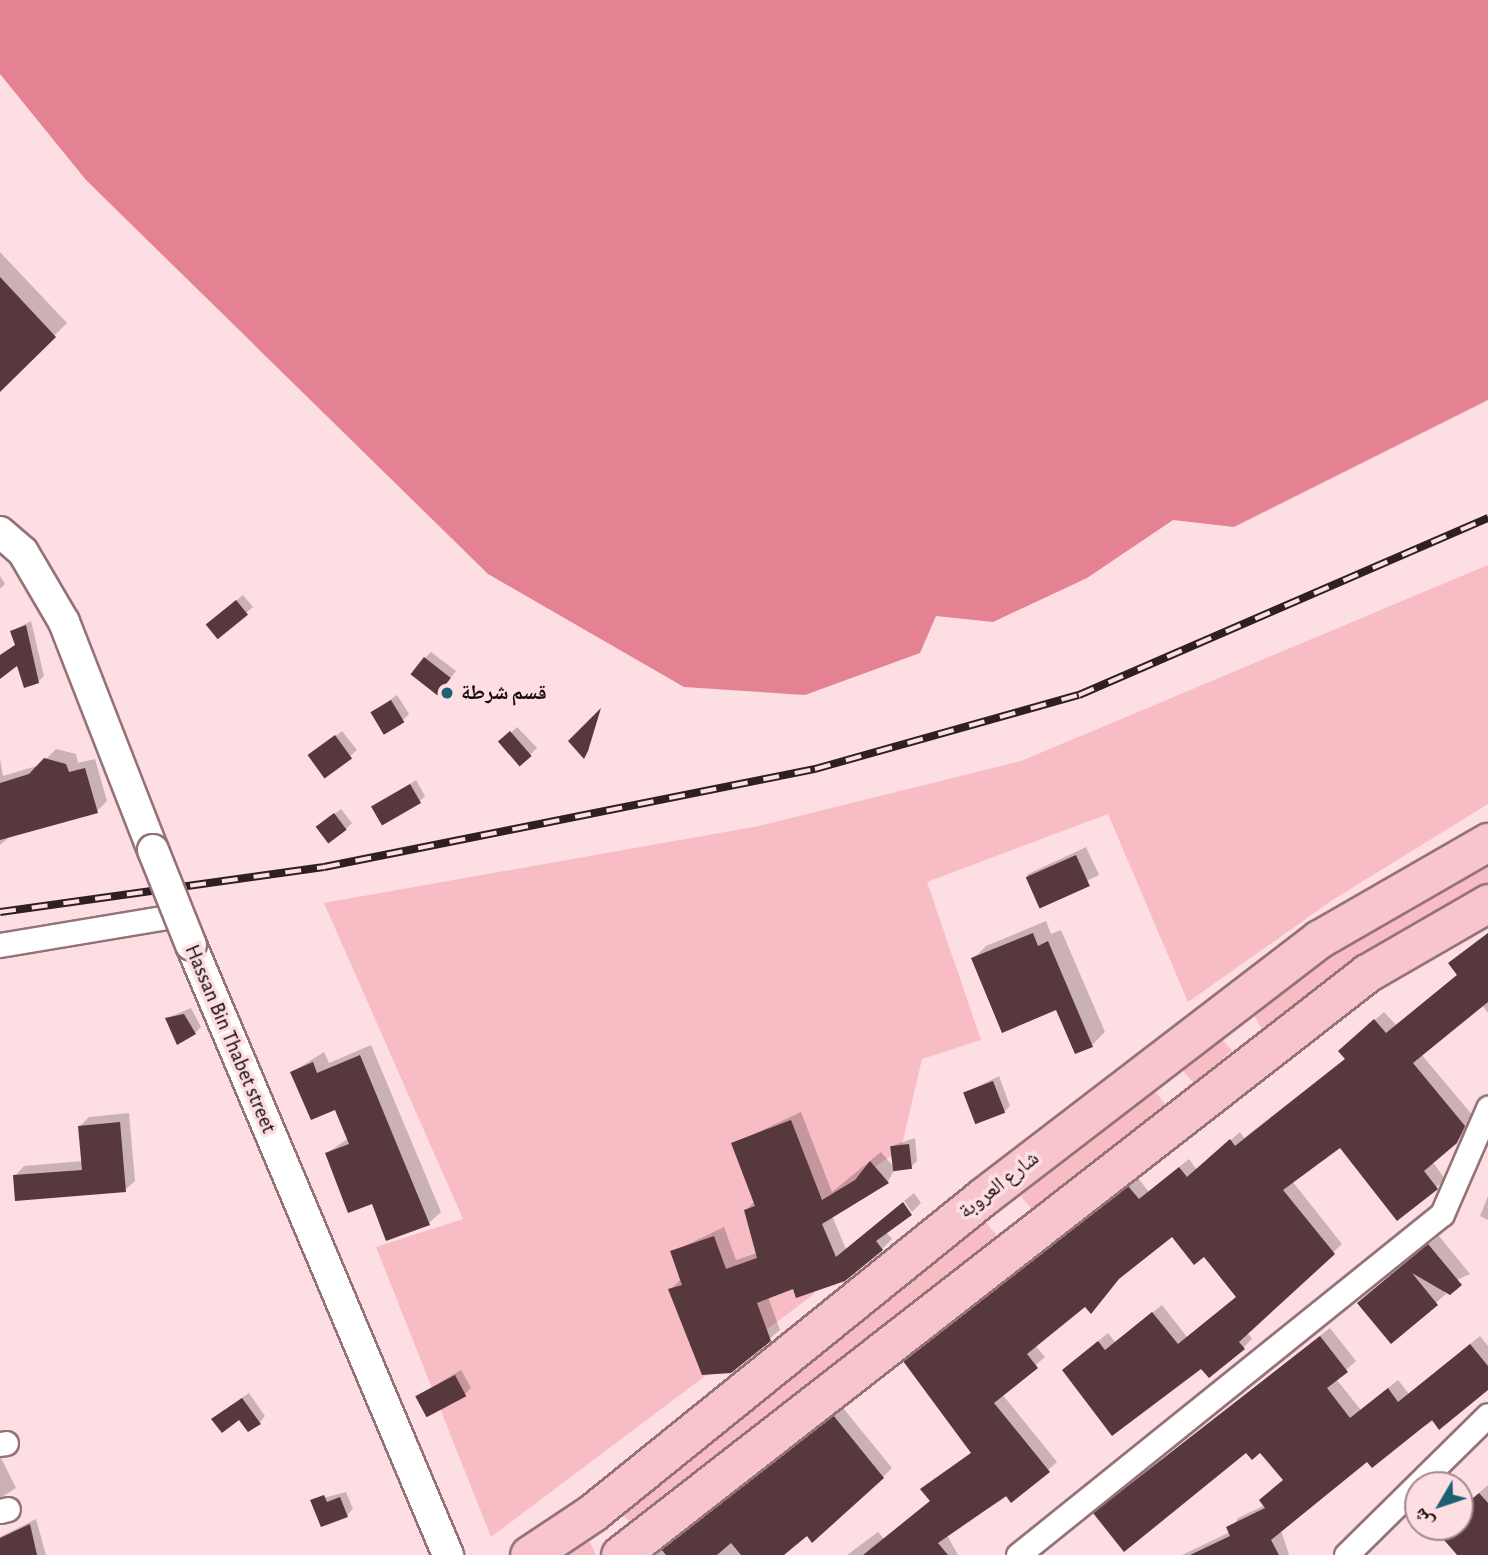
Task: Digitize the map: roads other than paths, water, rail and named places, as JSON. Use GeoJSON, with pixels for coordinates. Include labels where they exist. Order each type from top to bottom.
{"type":"FeatureCollection","features":[{"type":"Feature","properties":{"kind":"main road","name":"شارع العروبة"},"geometry":{"type":"LineString","coordinates":[[529,1555],[592,1513],[984,1196],[1319,939],[1488,842]]}},
{"type":"Feature","properties":{"kind":"main road"},"geometry":{"type":"LineString","coordinates":[[592,1513],[622,1554],[1367,973],[1488,902]]}},
{"type":"Feature","properties":{"kind":"main road"},"geometry":{"type":"LineString","coordinates":[[1223,1014],[1259,1058]]}},
{"type":"Feature","properties":{"kind":"main road"},"geometry":{"type":"LineString","coordinates":[[984,1196],[1019,1245]]}},
{"type":"Feature","properties":{"kind":"street","name":"Hassan Bin Thabet street"},"geometry":{"type":"LineString","coordinates":[[0,532],[23,552],[64,622],[191,945],[448,1555]]}},
{"type":"Feature","properties":{"kind":"street"},"geometry":{"type":"LineString","coordinates":[[0,945],[179,915]]}},
{"type":"Feature","properties":{"kind":"street"},"geometry":{"type":"LineString","coordinates":[[1018,1555],[1441,1214],[1488,1108]]}},
{"type":"Feature","properties":{"kind":"street"},"geometry":{"type":"LineString","coordinates":[[1346,1555],[1488,1415]]}},
{"type":"Feature","properties":{"kind":"railway"},"geometry":{"type":"LineString","coordinates":[[0,912],[324,867],[815,769],[1079,695],[1488,518]]}},
{"type":"Feature","properties":{"kind":"place","name":"قسم شرطة"},"geometry":{"type":"Point","coordinates":[447,693]}}]}
